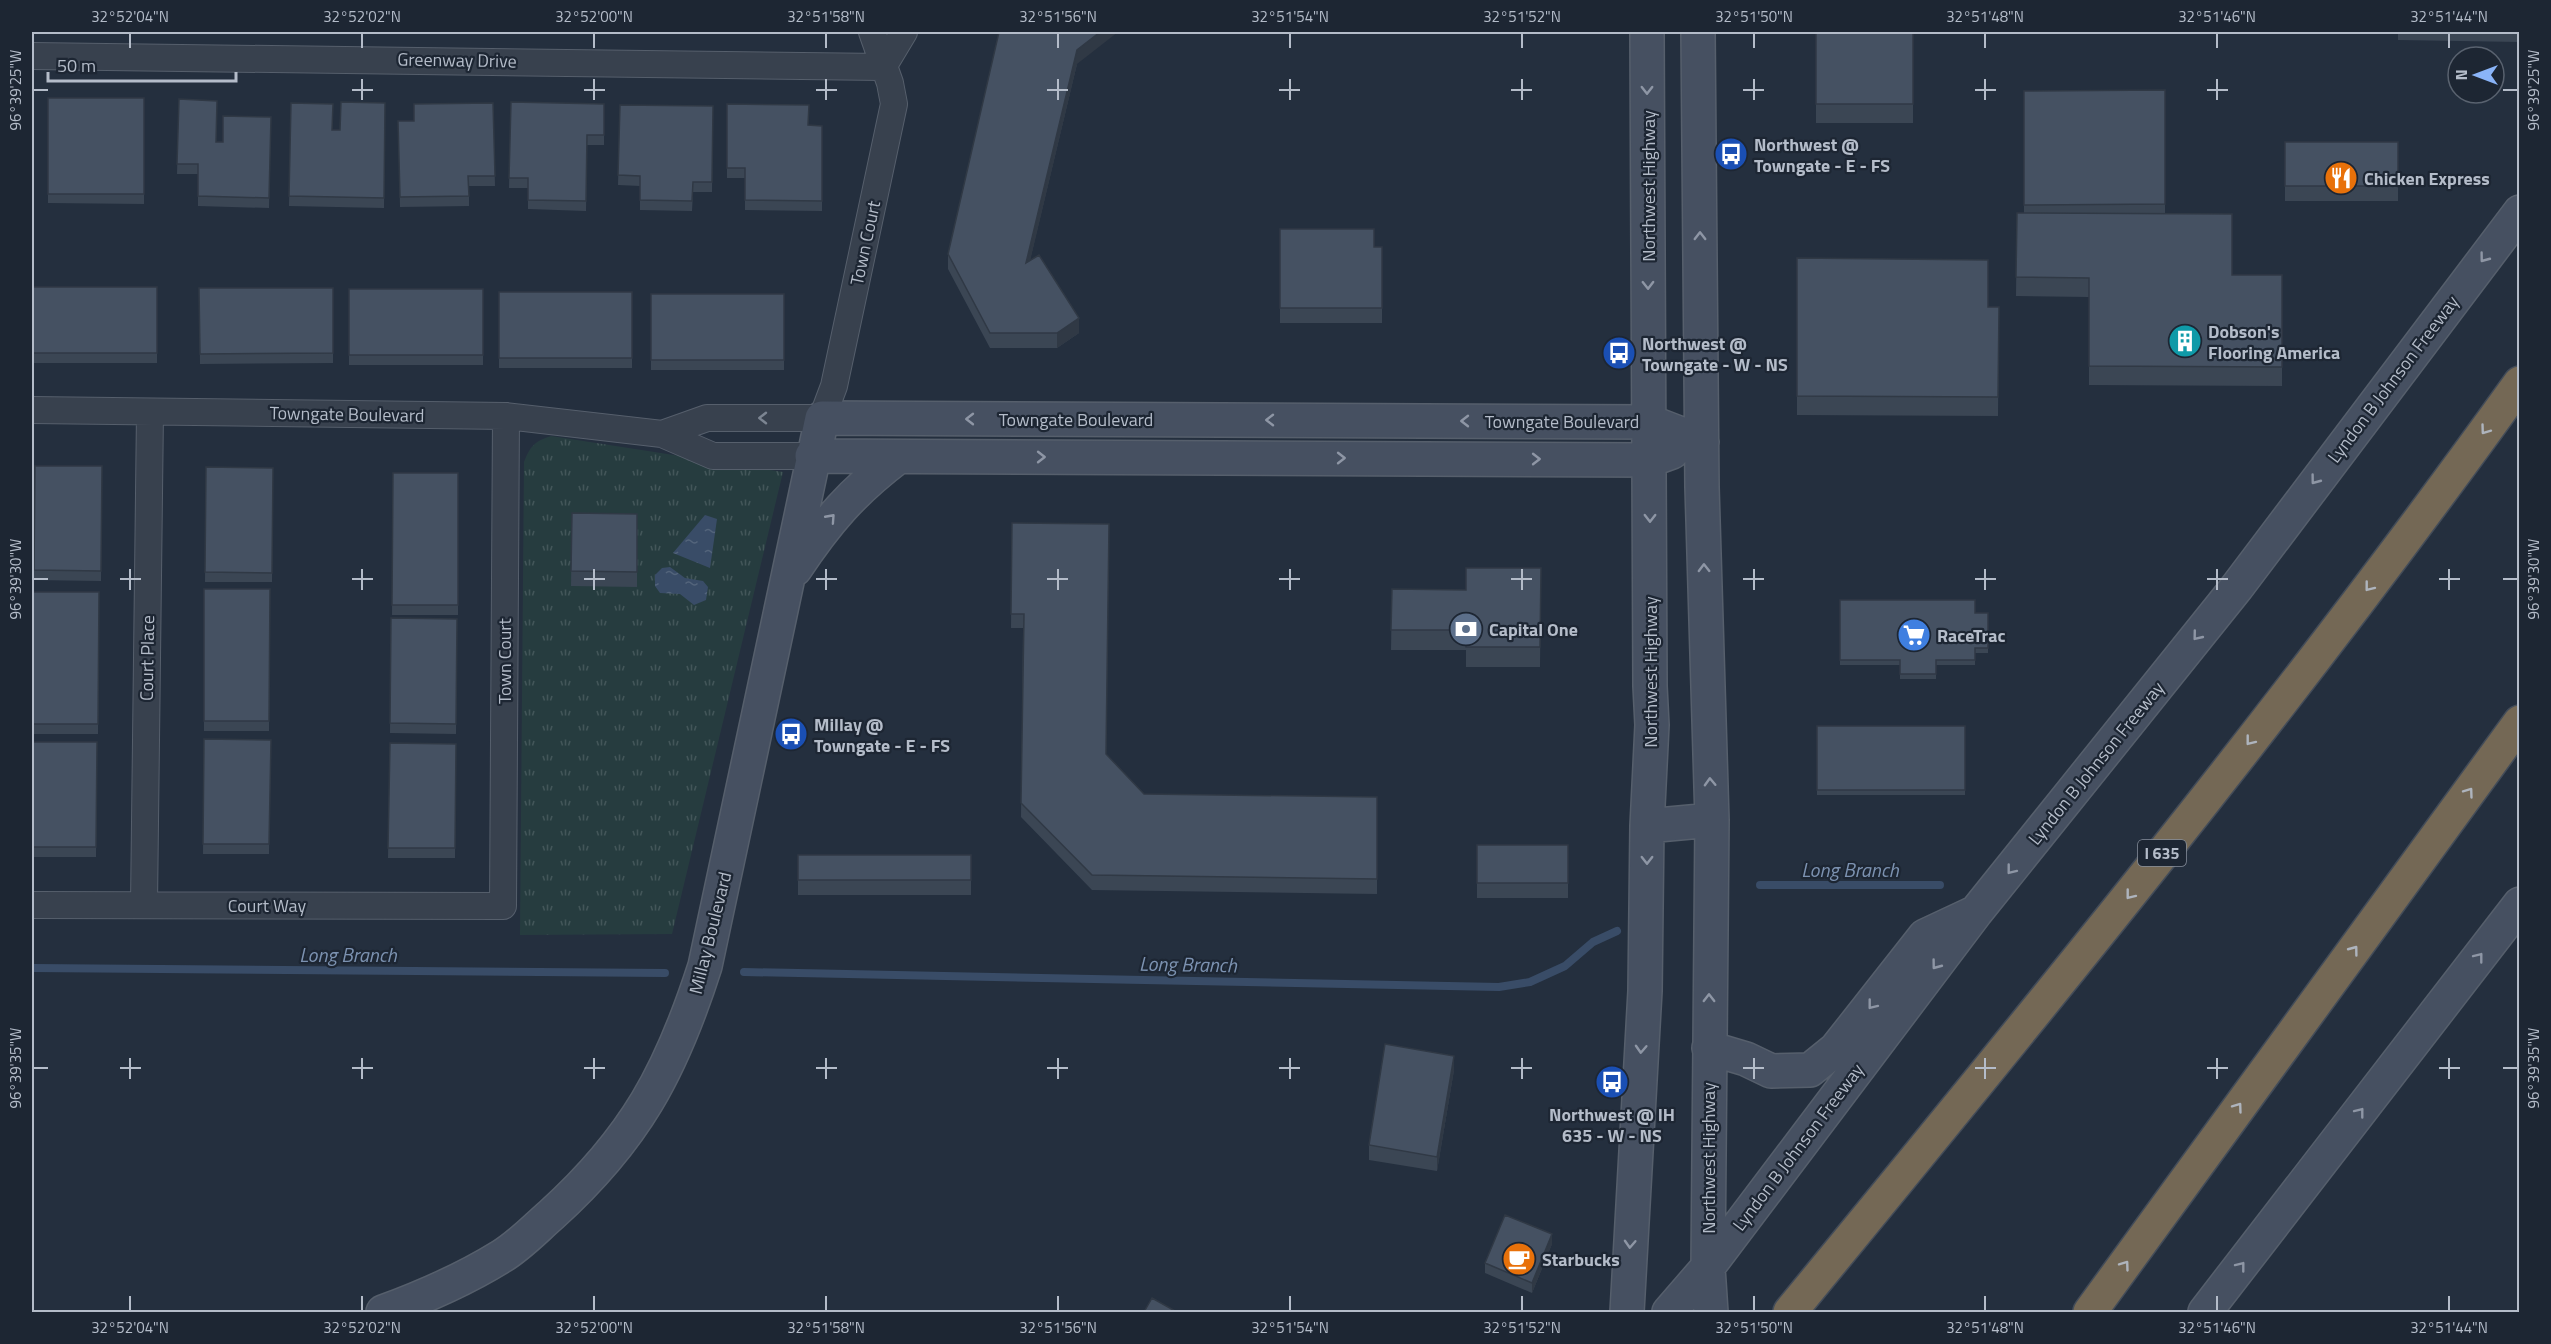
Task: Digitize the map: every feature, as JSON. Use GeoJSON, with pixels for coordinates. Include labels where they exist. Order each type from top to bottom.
{"type":"FeatureCollection","features":[{"type":"Feature","properties":{"kind":"highway","name":"I 635"},"geometry":{"type":"LineString","coordinates":[[1790,1312],[2054,992],[2426,514],[2520,382]]}},
{"type":"Feature","properties":{"kind":"highway"},"geometry":{"type":"LineString","coordinates":[[2090,1312],[2520,722]]}},
{"type":"Feature","properties":{"kind":"main road","name":"Northwest Highway"},"geometry":{"type":"LineString","coordinates":[[1627,1312],[1645,991],[1647,826],[1652,725],[1647,32]]}},
{"type":"Feature","properties":{"kind":"main road","name":"Northwest Highway"},"geometry":{"type":"LineString","coordinates":[[1698,32],[1702,442],[1712,820],[1708,1267],[1712,1312]]}},
{"type":"Feature","properties":{"kind":"main road","name":"Lyndon B Johnson Freeway"},"geometry":{"type":"LineString","coordinates":[[1669,1312],[1708,1267],[1976,912],[2237,587],[2520,212]]}},
{"type":"Feature","properties":{"kind":"main road","name":"Towngate Boulevard"},"geometry":{"type":"LineString","coordinates":[[822,418],[1650,422],[1702,442]]}},
{"type":"Feature","properties":{"kind":"main road","name":"Millay Boulevard"},"geometry":{"type":"LineString","coordinates":[[383,1312],[431,1294],[504,1255],[582,1187],[616,1150],[643,1110],[666,1068],[689,1015],[705,966],[812,456],[822,418]]}},
{"type":"Feature","properties":{"kind":"main road"},"geometry":{"type":"LineString","coordinates":[[1217,420],[1217,458]]}},
{"type":"Feature","properties":{"kind":"main road","name":"Towngate Boulevard"},"geometry":{"type":"LineString","coordinates":[[812,456],[1650,460],[1702,442]]}},
{"type":"Feature","properties":{"kind":"main road"},"geometry":{"type":"LineString","coordinates":[[786,584],[824,524],[862,484],[898,457]]}},
{"type":"Feature","properties":{"kind":"main road"},"geometry":{"type":"LineString","coordinates":[[1647,826],[1712,820]]}},
{"type":"Feature","properties":{"kind":"main road"},"geometry":{"type":"LineString","coordinates":[[2205,1312],[2520,904]]}},
{"type":"Feature","properties":{"kind":"main road"},"geometry":{"type":"LineString","coordinates":[[1709,1048],[1746,1059],[1771,1071],[1810,1070],[1836,1048],[1925,936],[1976,912]]}},
{"type":"Feature","properties":{"kind":"street","name":"Town Court"},"geometry":{"type":"LineString","coordinates":[[822,418],[834,386],[894,105],[890,83],[872,32]]}},
{"type":"Feature","properties":{"kind":"street"},"geometry":{"type":"LineString","coordinates":[[883,67],[904,32]]}},
{"type":"Feature","properties":{"kind":"street","name":"Greenway Drive"},"geometry":{"type":"LineString","coordinates":[[32,56],[883,67]]}},
{"type":"Feature","properties":{"kind":"street","name":"Towngate Boulevard"},"geometry":{"type":"LineString","coordinates":[[32,410],[506,416],[662,434],[713,456],[812,456]]}},
{"type":"Feature","properties":{"kind":"street","name":"Court Place"},"geometry":{"type":"LineString","coordinates":[[144,904],[150,412]]}},
{"type":"Feature","properties":{"kind":"street","name":"Town Court"},"geometry":{"type":"LineString","coordinates":[[503,906],[506,416]]}},
{"type":"Feature","properties":{"kind":"street","name":"Towngate Boulevard"},"geometry":{"type":"LineString","coordinates":[[662,434],[707,418],[822,418]]}},
{"type":"Feature","properties":{"kind":"street","name":"Court Way"},"geometry":{"type":"LineString","coordinates":[[32,904],[503,906]]}},
{"type":"Feature","properties":{"kind":"green space"},"geometry":{"type":"Polygon","coordinates":[[[551,436],[783,472],[672,934],[520,935],[524,462],[534,445],[551,436]]]}},
{"type":"Feature","properties":{"kind":"water"},"geometry":{"type":"Polygon","coordinates":[[[705,515],[717,519],[710,568],[673,553],[705,515]]]}},
{"type":"Feature","properties":{"kind":"water"},"geometry":{"type":"Polygon","coordinates":[[[670,567],[685,578],[703,581],[708,587],[706,600],[694,605],[680,594],[660,593],[655,586],[655,575],[662,568],[670,567]]]}},
{"type":"Feature","properties":{"kind":"building"},"geometry":{"type":"Polygon","coordinates":[[[999,32],[1100,32],[1077,50],[1026,263],[1039,255],[1079,318],[1057,333],[990,333],[948,254],[999,32]]]}},
{"type":"Feature","properties":{"kind":"building"},"geometry":{"type":"Polygon","coordinates":[[[1816,32],[1913,32],[1913,104],[1816,104],[1816,32]]]}},
{"type":"Feature","properties":{"kind":"building"},"geometry":{"type":"Polygon","coordinates":[[[2165,90],[2165,204],[2024,205],[2024,91],[2165,90]]]}},
{"type":"Feature","properties":{"kind":"building"},"geometry":{"type":"Polygon","coordinates":[[[48,98],[144,98],[144,194],[48,194],[48,98]]]}},
{"type":"Feature","properties":{"kind":"building"},"geometry":{"type":"Polygon","coordinates":[[[179,99],[217,101],[216,142],[223,142],[223,116],[271,117],[269,198],[198,196],[198,164],[177,164],[179,99]]]}},
{"type":"Feature","properties":{"kind":"building"},"geometry":{"type":"Polygon","coordinates":[[[341,102],[385,103],[384,198],[289,196],[291,103],[333,104],[332,130],[340,130],[341,102]]]}},
{"type":"Feature","properties":{"kind":"building"},"geometry":{"type":"Polygon","coordinates":[[[511,102],[604,104],[604,135],[587,135],[586,201],[528,200],[528,178],[509,178],[511,102]]]}},
{"type":"Feature","properties":{"kind":"building"},"geometry":{"type":"Polygon","coordinates":[[[493,103],[495,176],[468,176],[469,196],[400,197],[398,121],[414,121],[414,104],[493,103]]]}},
{"type":"Feature","properties":{"kind":"building"},"geometry":{"type":"Polygon","coordinates":[[[727,104],[809,105],[808,125],[822,126],[822,201],[745,200],[745,168],[727,168],[727,104]]]}},
{"type":"Feature","properties":{"kind":"building"},"geometry":{"type":"Polygon","coordinates":[[[620,105],[713,106],[712,182],[693,182],[692,201],[640,200],[640,176],[618,175],[620,105]]]}},
{"type":"Feature","properties":{"kind":"building","name":"Chicken Express"},"geometry":{"type":"Polygon","coordinates":[[[2285,142],[2398,142],[2398,186],[2285,186],[2285,142]]]}},
{"type":"Feature","properties":{"kind":"building","name":"Dobson's Flooring America"},"geometry":{"type":"Polygon","coordinates":[[[2017,213],[2232,214],[2232,275],[2282,275],[2282,367],[2089,366],[2089,278],[2016,277],[2017,213]]]}},
{"type":"Feature","properties":{"kind":"building"},"geometry":{"type":"Polygon","coordinates":[[[1280,229],[1374,229],[1374,247],[1382,247],[1382,308],[1280,308],[1280,229]]]}},
{"type":"Feature","properties":{"kind":"building"},"geometry":{"type":"Polygon","coordinates":[[[1797,258],[1988,260],[1988,307],[1999,307],[1998,397],[1797,396],[1797,258]]]}},
{"type":"Feature","properties":{"kind":"building"},"geometry":{"type":"Polygon","coordinates":[[[32,287],[157,287],[157,353],[32,353],[32,287]]]}},
{"type":"Feature","properties":{"kind":"building"},"geometry":{"type":"Polygon","coordinates":[[[199,288],[333,288],[333,353],[200,354],[199,288]]]}},
{"type":"Feature","properties":{"kind":"building"},"geometry":{"type":"Polygon","coordinates":[[[349,289],[483,289],[483,355],[349,355],[349,289]]]}},
{"type":"Feature","properties":{"kind":"building"},"geometry":{"type":"Polygon","coordinates":[[[499,292],[632,292],[632,358],[499,358],[499,292]]]}},
{"type":"Feature","properties":{"kind":"building"},"geometry":{"type":"Polygon","coordinates":[[[651,294],[784,294],[784,360],[651,360],[651,294]]]}},
{"type":"Feature","properties":{"kind":"building"},"geometry":{"type":"Polygon","coordinates":[[[35,466],[102,466],[101,571],[34,570],[35,466]]]}},
{"type":"Feature","properties":{"kind":"building"},"geometry":{"type":"Polygon","coordinates":[[[206,467],[273,468],[272,573],[205,572],[206,467]]]}},
{"type":"Feature","properties":{"kind":"building"},"geometry":{"type":"Polygon","coordinates":[[[393,473],[458,473],[458,605],[392,605],[393,473]]]}},
{"type":"Feature","properties":{"kind":"building"},"geometry":{"type":"Polygon","coordinates":[[[572,513],[637,514],[637,572],[571,571],[572,513]]]}},
{"type":"Feature","properties":{"kind":"building"},"geometry":{"type":"Polygon","coordinates":[[[1012,523],[1109,524],[1106,754],[1144,794],[1377,797],[1377,879],[1092,875],[1021,803],[1024,614],[1011,614],[1012,523]]]}},
{"type":"Feature","properties":{"kind":"building","name":"Capital One"},"geometry":{"type":"Polygon","coordinates":[[[1466,568],[1541,568],[1540,647],[1466,647],[1466,630],[1391,630],[1392,589],[1466,590],[1466,568]]]}},
{"type":"Feature","properties":{"kind":"building"},"geometry":{"type":"Polygon","coordinates":[[[204,589],[270,589],[269,721],[204,721],[204,589]]]}},
{"type":"Feature","properties":{"kind":"building"},"geometry":{"type":"Polygon","coordinates":[[[33,592],[99,592],[98,724],[33,724],[33,592]]]}},
{"type":"Feature","properties":{"kind":"building","name":"RaceTrac"},"geometry":{"type":"Polygon","coordinates":[[[1840,600],[1975,600],[1975,613],[1988,613],[1988,648],[1975,648],[1975,660],[1936,660],[1936,674],[1900,674],[1900,660],[1840,660],[1840,600]]]}},
{"type":"Feature","properties":{"kind":"building"},"geometry":{"type":"Polygon","coordinates":[[[391,618],[457,619],[456,724],[390,723],[391,618]]]}},
{"type":"Feature","properties":{"kind":"building"},"geometry":{"type":"Polygon","coordinates":[[[1817,726],[1965,726],[1965,790],[1817,790],[1817,726]]]}},
{"type":"Feature","properties":{"kind":"building"},"geometry":{"type":"Polygon","coordinates":[[[204,739],[271,740],[269,844],[203,844],[204,739]]]}},
{"type":"Feature","properties":{"kind":"building"},"geometry":{"type":"Polygon","coordinates":[[[32,742],[97,742],[96,847],[32,847],[32,742]]]}},
{"type":"Feature","properties":{"kind":"building"},"geometry":{"type":"Polygon","coordinates":[[[390,743],[456,744],[455,848],[388,848],[390,743]]]}},
{"type":"Feature","properties":{"kind":"building"},"geometry":{"type":"Polygon","coordinates":[[[1477,845],[1568,845],[1568,883],[1477,883],[1477,845]]]}},
{"type":"Feature","properties":{"kind":"building"},"geometry":{"type":"Polygon","coordinates":[[[798,855],[971,855],[971,880],[798,880],[798,855]]]}},
{"type":"Feature","properties":{"kind":"building"},"geometry":{"type":"Polygon","coordinates":[[[1385,1044],[1454,1056],[1437,1157],[1369,1145],[1385,1044]]]}},
{"type":"Feature","properties":{"kind":"building","name":"Starbucks"},"geometry":{"type":"Polygon","coordinates":[[[1505,1215],[1552,1234],[1532,1283],[1485,1263],[1505,1215]]]}},
{"type":"Feature","properties":{"kind":"building"},"geometry":{"type":"Polygon","coordinates":[[[1152,1298],[1177,1312],[1144,1312],[1152,1298]]]}},
{"type":"Feature","properties":{"kind":"waterway","name":"Long Branch"},"geometry":{"type":"LineString","coordinates":[[1760,885],[1940,885]]}},
{"type":"Feature","properties":{"kind":"waterway","name":"Long Branch"},"geometry":{"type":"LineString","coordinates":[[744,972],[1499,987],[1530,982],[1565,966],[1593,942],[1617,931]]}},
{"type":"Feature","properties":{"kind":"waterway","name":"Long Branch"},"geometry":{"type":"LineString","coordinates":[[32,968],[665,973]]}},
{"type":"Feature","properties":{"kind":"place","name":"Northwest @ Towngate - E - FS"},"geometry":{"type":"Point","coordinates":[1731,154]}},
{"type":"Feature","properties":{"kind":"place","name":"Chicken Express"},"geometry":{"type":"Point","coordinates":[2341,178]}},
{"type":"Feature","properties":{"kind":"place","name":"Dobson's Flooring America"},"geometry":{"type":"Point","coordinates":[2185,341]}},
{"type":"Feature","properties":{"kind":"place","name":"Northwest @ Towngate - W - NS"},"geometry":{"type":"Point","coordinates":[1619,353]}},
{"type":"Feature","properties":{"kind":"place","name":"Capital One"},"geometry":{"type":"Point","coordinates":[1466,629]}},
{"type":"Feature","properties":{"kind":"place","name":"RaceTrac"},"geometry":{"type":"Point","coordinates":[1914,635]}},
{"type":"Feature","properties":{"kind":"place","name":"Millay @ Towngate - E - FS"},"geometry":{"type":"Point","coordinates":[791,734]}},
{"type":"Feature","properties":{"kind":"place","name":"Northwest @ IH 635 - W - NS"},"geometry":{"type":"Point","coordinates":[1612,1082]}},
{"type":"Feature","properties":{"kind":"place","name":"Starbucks"},"geometry":{"type":"Point","coordinates":[1519,1259]}}]}
